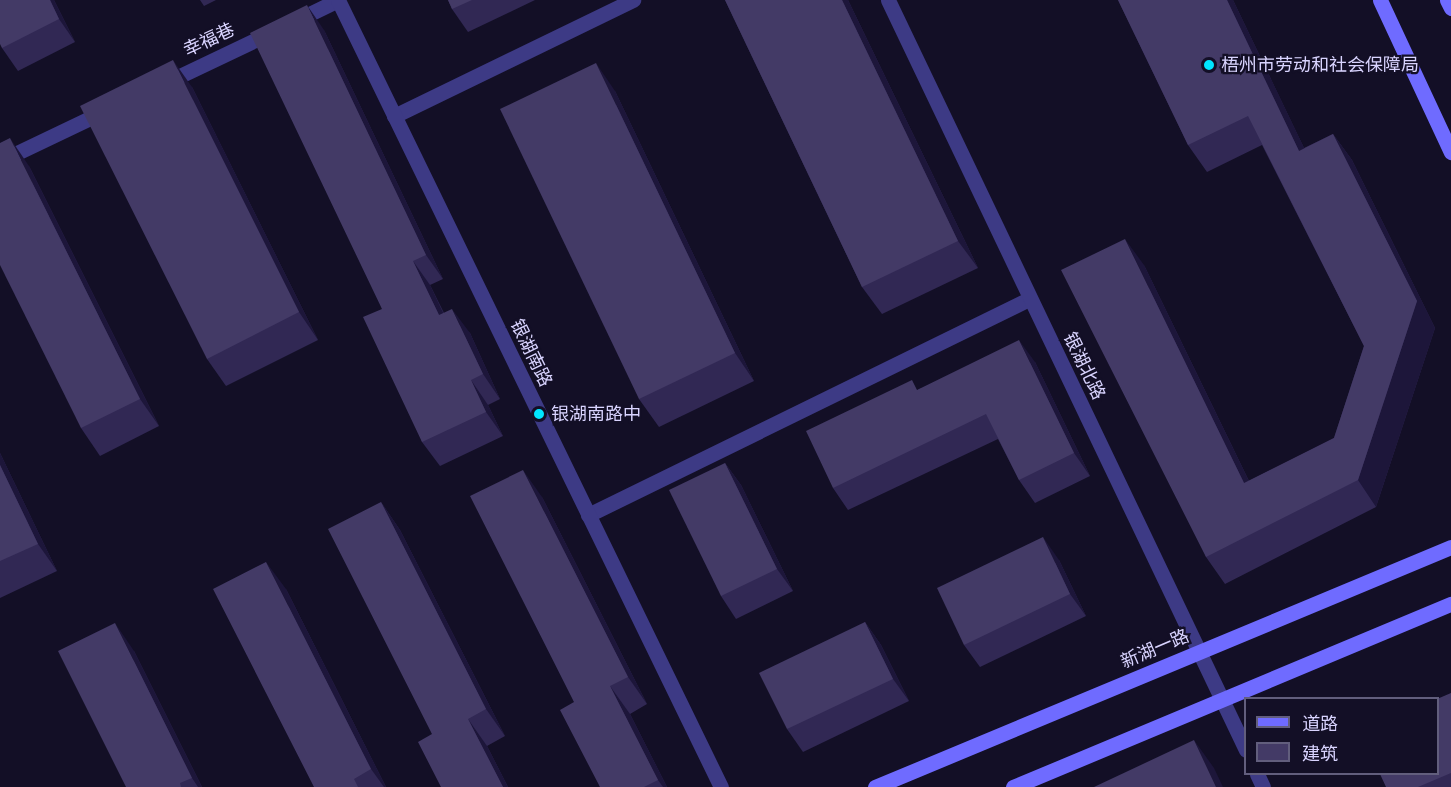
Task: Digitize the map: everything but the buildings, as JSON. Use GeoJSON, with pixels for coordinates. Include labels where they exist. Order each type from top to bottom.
{"type":"FeatureCollection","features":[{"type":"Feature","properties":{"kind":"street","name":"银湖南路"},"geometry":{"type":"LineString","coordinates":[[338,0],[721,787]]}},
{"type":"Feature","properties":{"kind":"street","name":"幸福巷"},"geometry":{"type":"LineString","coordinates":[[148,91],[338,0]]}},
{"type":"Feature","properties":{"kind":"street"},"geometry":{"type":"LineString","coordinates":[[394,116],[633,0]]}},
{"type":"Feature","properties":{"kind":"street","name":"银湖北路"},"geometry":{"type":"LineString","coordinates":[[888,0],[1244,748]]}},
{"type":"Feature","properties":{"kind":"street"},"geometry":{"type":"LineString","coordinates":[[1380,0],[1451,152]]}},
{"type":"Feature","properties":{"kind":"street"},"geometry":{"type":"LineString","coordinates":[[1447,0],[1451,8]]}},
{"type":"Feature","properties":{"kind":"street"},"geometry":{"type":"LineString","coordinates":[[0,161],[116,106]]}},
{"type":"Feature","properties":{"kind":"street"},"geometry":{"type":"LineString","coordinates":[[588,515],[1030,298]]}},
{"type":"Feature","properties":{"kind":"street","name":"新湖一路"},"geometry":{"type":"LineString","coordinates":[[875,787],[1449,546]]}},
{"type":"Feature","properties":{"kind":"street"},"geometry":{"type":"LineString","coordinates":[[1013,787],[1451,604]]}},
{"type":"Feature","properties":{"kind":"place","name":"梧州市劳动和社会保障局"},"geometry":{"type":"Point","coordinates":[1209,65]}},
{"type":"Feature","properties":{"kind":"place","name":"银湖南路中"},"geometry":{"type":"Point","coordinates":[539,414]}}]}
